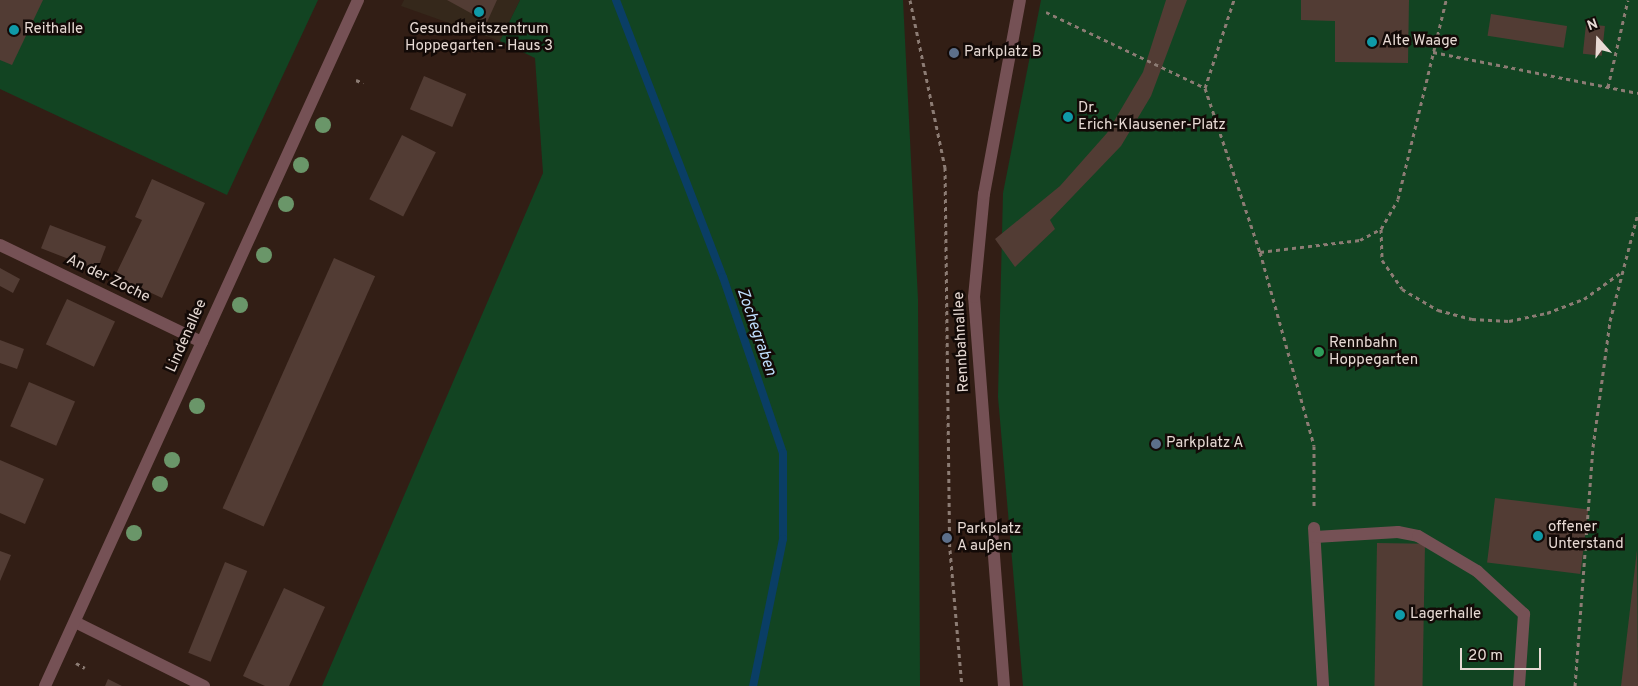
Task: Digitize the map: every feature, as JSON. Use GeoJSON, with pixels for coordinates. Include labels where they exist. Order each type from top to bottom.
{"type":"FeatureCollection","features":[{"type":"Feature","properties":{"kind":"street","name":"Lindenallee"},"geometry":{"type":"LineString","coordinates":[[45,686],[358,0]]}},
{"type":"Feature","properties":{"kind":"street","name":"Rennbahnallee"},"geometry":{"type":"LineString","coordinates":[[1004,686],[974,297],[984,194],[1020,0]]}},
{"type":"Feature","properties":{"kind":"street","name":"An der Zoche"},"geometry":{"type":"LineString","coordinates":[[0,245],[202,342]]}},
{"type":"Feature","properties":{"kind":"street"},"geometry":{"type":"LineString","coordinates":[[1324,686],[1315,532],[1398,532],[1418,536],[1477,571],[1524,614],[1519,686]]}},
{"type":"Feature","properties":{"kind":"street"},"geometry":{"type":"LineString","coordinates":[[75,622],[204,686]]}},
{"type":"Feature","properties":{"kind":"path"},"geometry":{"type":"LineString","coordinates":[[910,0],[945,167],[950,550],[962,686]]}},
{"type":"Feature","properties":{"kind":"path"},"geometry":{"type":"LineString","coordinates":[[1234,0],[1205,88],[1260,252],[1314,446],[1315,532]]}},
{"type":"Feature","properties":{"kind":"path"},"geometry":{"type":"LineString","coordinates":[[1446,0],[1398,199],[1381,229],[1382,260],[1402,289],[1438,310],[1472,319],[1509,321],[1547,313],[1584,299],[1623,270]]}},
{"type":"Feature","properties":{"kind":"path"},"geometry":{"type":"LineString","coordinates":[[1608,88],[1628,0]]}},
{"type":"Feature","properties":{"kind":"path"},"geometry":{"type":"LineString","coordinates":[[1046,12],[1205,88]]}},
{"type":"Feature","properties":{"kind":"path"},"geometry":{"type":"LineString","coordinates":[[1433,52],[1638,94]]}},
{"type":"Feature","properties":{"kind":"path"},"geometry":{"type":"LineString","coordinates":[[356,80],[362,83]]}},
{"type":"Feature","properties":{"kind":"path"},"geometry":{"type":"LineString","coordinates":[[1575,686],[1593,447],[1610,321],[1638,213]]}},
{"type":"Feature","properties":{"kind":"path"},"geometry":{"type":"LineString","coordinates":[[1260,252],[1360,240],[1381,229]]}},
{"type":"Feature","properties":{"kind":"shaded area"},"geometry":{"type":"Polygon","coordinates":[[[404,0],[520,0],[500,41],[401,6],[404,0]]]}},
{"type":"Feature","properties":{"kind":"green space"},"geometry":{"type":"Polygon","coordinates":[[[0,0],[318,0],[227,195],[0,89],[0,0]]]}},
{"type":"Feature","properties":{"kind":"green space"},"geometry":{"type":"Polygon","coordinates":[[[520,0],[903,0],[918,299],[920,686],[322,686],[543,173],[535,58],[500,41],[520,0]]]}},
{"type":"Feature","properties":{"kind":"green space","name":"Rennbahn Hoppegarten"},"geometry":{"type":"Polygon","coordinates":[[[1041,0],[1638,0],[1638,686],[1023,686],[998,397],[1003,193],[1041,0]]]}},
{"type":"Feature","properties":{"kind":"building","name":"Reithalle"},"geometry":{"type":"Polygon","coordinates":[[[0,0],[43,0],[12,65],[0,60],[0,0]]]}},
{"type":"Feature","properties":{"kind":"building","name":"Gesundheitszentrum Hoppegarten - Haus 3"},"geometry":{"type":"Polygon","coordinates":[[[447,0],[497,0],[487,22],[447,0]]]}},
{"type":"Feature","properties":{"kind":"building"},"geometry":{"type":"Polygon","coordinates":[[[1166,0],[1187,0],[1151,96],[1121,146],[1050,220],[1055,229],[1015,267],[995,239],[1060,186],[1107,133],[1143,72],[1166,0]]]}},
{"type":"Feature","properties":{"kind":"building","name":"Alte Waage"},"geometry":{"type":"Polygon","coordinates":[[[1301,0],[1409,0],[1408,63],[1335,62],[1335,21],[1301,20],[1301,0]]]}},
{"type":"Feature","properties":{"kind":"building"},"geometry":{"type":"Polygon","coordinates":[[[1491,14],[1567,26],[1564,48],[1488,36],[1491,14]]]}},
{"type":"Feature","properties":{"kind":"building"},"geometry":{"type":"Polygon","coordinates":[[[1586,24],[1605,26],[1602,56],[1583,54],[1586,24]]]}},
{"type":"Feature","properties":{"kind":"building"},"geometry":{"type":"Polygon","coordinates":[[[424,76],[466,94],[452,127],[410,109],[424,76]]]}},
{"type":"Feature","properties":{"kind":"building"},"geometry":{"type":"Polygon","coordinates":[[[402,135],[436,152],[403,216],[369,199],[402,135]]]}},
{"type":"Feature","properties":{"kind":"building"},"geometry":{"type":"Polygon","coordinates":[[[152,179],[205,203],[162,298],[115,276],[142,220],[135,217],[152,179]]]}},
{"type":"Feature","properties":{"kind":"building"},"geometry":{"type":"Polygon","coordinates":[[[50,225],[106,247],[97,270],[41,248],[50,225]]]}},
{"type":"Feature","properties":{"kind":"building"},"geometry":{"type":"Polygon","coordinates":[[[334,258],[375,276],[264,527],[223,508],[334,258]]]}},
{"type":"Feature","properties":{"kind":"building"},"geometry":{"type":"Polygon","coordinates":[[[0,268],[20,279],[13,293],[0,286],[0,268]]]}},
{"type":"Feature","properties":{"kind":"building"},"geometry":{"type":"Polygon","coordinates":[[[67,299],[115,321],[94,367],[46,344],[67,299]]]}},
{"type":"Feature","properties":{"kind":"building"},"geometry":{"type":"Polygon","coordinates":[[[0,340],[24,349],[17,369],[0,363],[0,340]]]}},
{"type":"Feature","properties":{"kind":"building"},"geometry":{"type":"Polygon","coordinates":[[[29,382],[75,402],[56,446],[10,426],[29,382]]]}},
{"type":"Feature","properties":{"kind":"building"},"geometry":{"type":"Polygon","coordinates":[[[0,460],[44,479],[25,524],[0,513],[0,460]]]}},
{"type":"Feature","properties":{"kind":"building","name":"offener Unterstand"},"geometry":{"type":"Polygon","coordinates":[[[1495,498],[1588,509],[1580,574],[1487,563],[1495,498]]]}},
{"type":"Feature","properties":{"kind":"building","name":"Lagerhalle"},"geometry":{"type":"Polygon","coordinates":[[[1377,543],[1425,544],[1423,686],[1375,686],[1377,543]]]}},
{"type":"Feature","properties":{"kind":"building"},"geometry":{"type":"Polygon","coordinates":[[[1637,550],[1638,686],[1621,686],[1637,550]]]}},
{"type":"Feature","properties":{"kind":"building"},"geometry":{"type":"Polygon","coordinates":[[[0,551],[11,555],[0,581],[0,551]]]}},
{"type":"Feature","properties":{"kind":"building"},"geometry":{"type":"Polygon","coordinates":[[[225,562],[247,571],[211,662],[188,653],[225,562]]]}},
{"type":"Feature","properties":{"kind":"building"},"geometry":{"type":"Polygon","coordinates":[[[284,588],[325,607],[289,686],[265,686],[243,676],[284,588]]]}},
{"type":"Feature","properties":{"kind":"building"},"geometry":{"type":"Polygon","coordinates":[[[108,679],[122,686],[105,686],[108,679]]]}},
{"type":"Feature","properties":{"kind":"waterway","name":"Zochegraben"},"geometry":{"type":"LineString","coordinates":[[616,0],[723,277],[783,453],[783,539],[753,686]]}},
{"type":"Feature","properties":{"kind":"place","name":"Gesundheitszentrum Hoppegarten - Haus 3"},"geometry":{"type":"Point","coordinates":[479,12]}},
{"type":"Feature","properties":{"kind":"place","name":"Reithalle"},"geometry":{"type":"Point","coordinates":[14,30]}},
{"type":"Feature","properties":{"kind":"place","name":"Alte Waage"},"geometry":{"type":"Point","coordinates":[1372,42]}},
{"type":"Feature","properties":{"kind":"place","name":"Parkplatz B"},"geometry":{"type":"Point","coordinates":[954,53]}},
{"type":"Feature","properties":{"kind":"place","name":"Dr. Erich-Klausener-Platz"},"geometry":{"type":"Point","coordinates":[1068,117]}},
{"type":"Feature","properties":{"kind":"place","name":"Rennbahn Hoppegarten"},"geometry":{"type":"Point","coordinates":[1319,352]}},
{"type":"Feature","properties":{"kind":"place","name":"Parkplatz A"},"geometry":{"type":"Point","coordinates":[1156,444]}},
{"type":"Feature","properties":{"kind":"place","name":"offener Unterstand"},"geometry":{"type":"Point","coordinates":[1538,536]}},
{"type":"Feature","properties":{"kind":"place","name":"Parkplatz A außen"},"geometry":{"type":"Point","coordinates":[947,538]}},
{"type":"Feature","properties":{"kind":"place","name":"Lagerhalle"},"geometry":{"type":"Point","coordinates":[1400,615]}}]}
